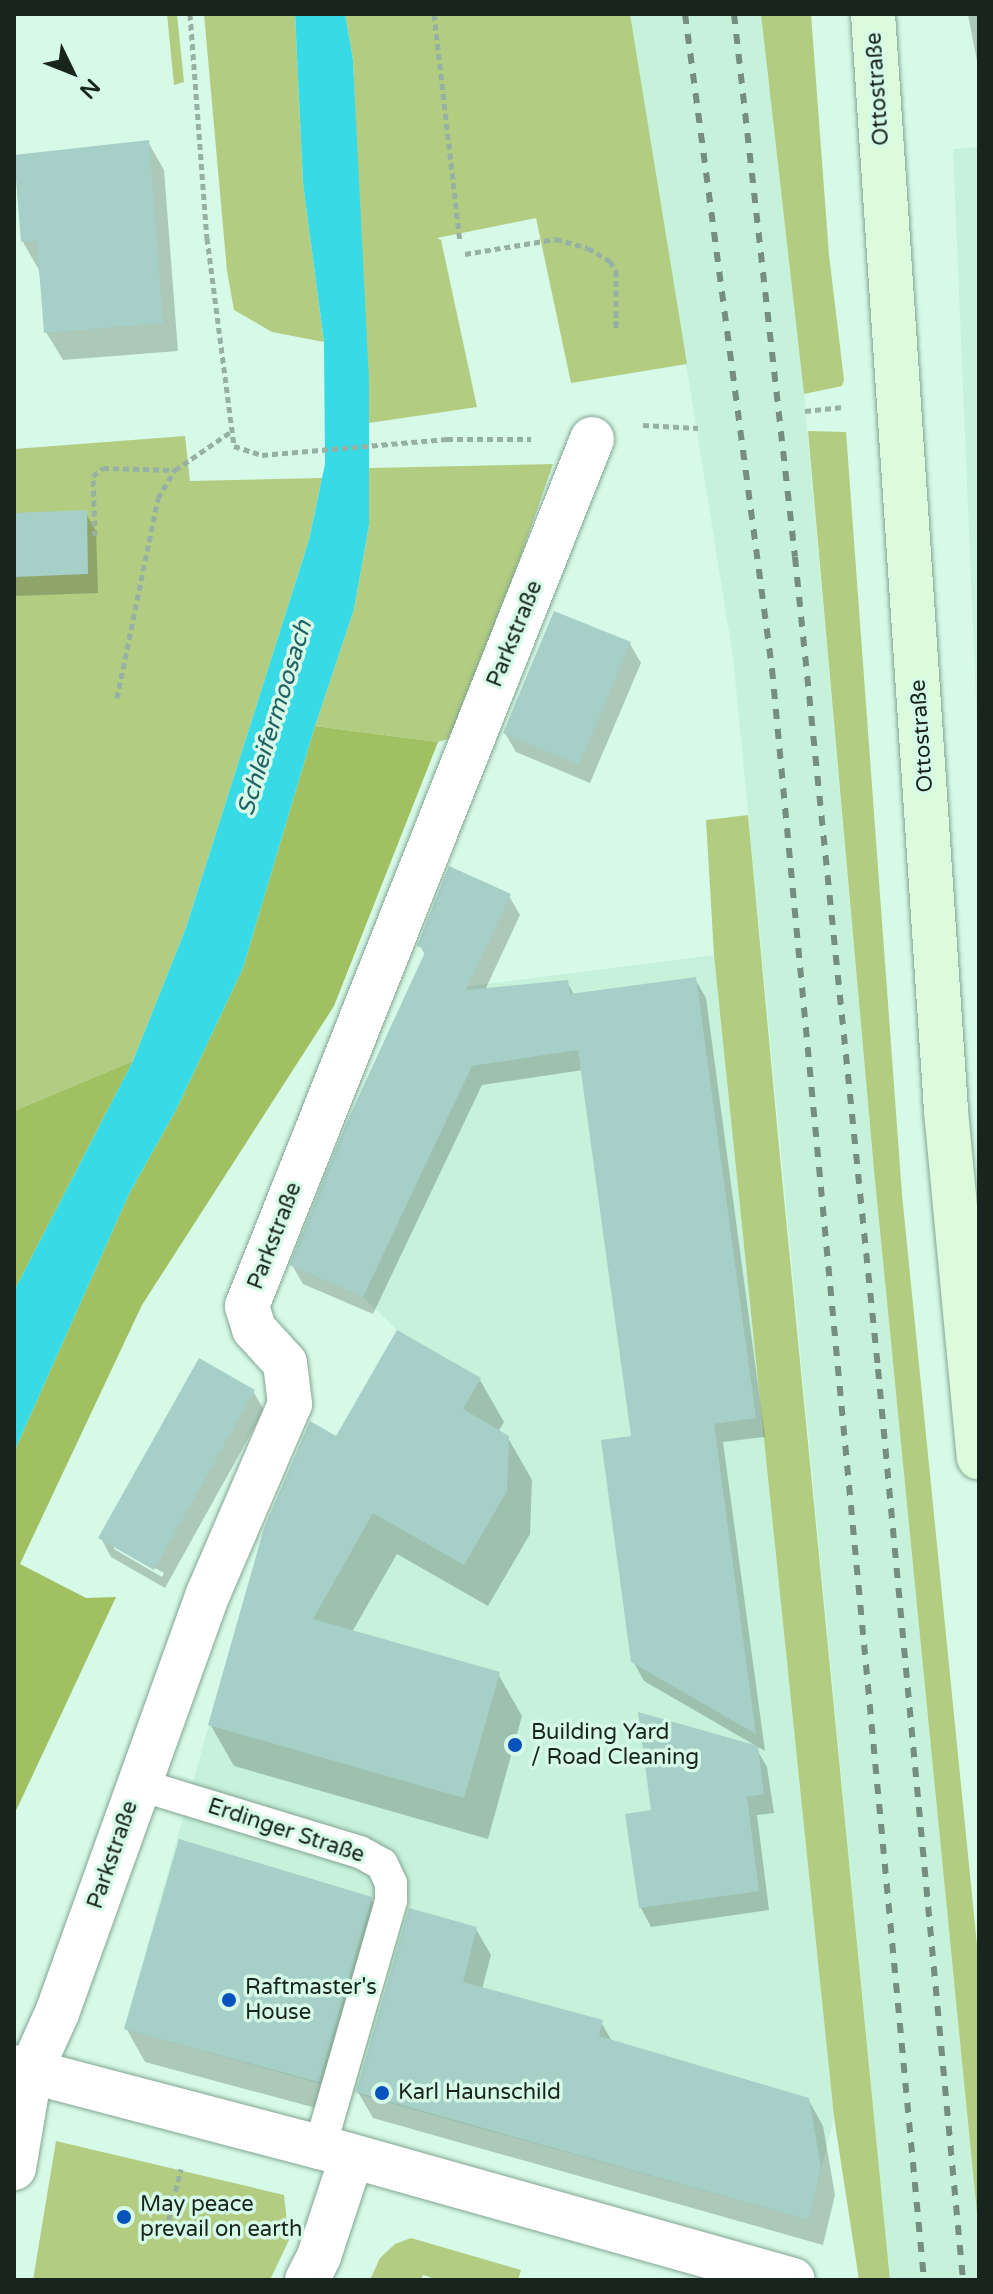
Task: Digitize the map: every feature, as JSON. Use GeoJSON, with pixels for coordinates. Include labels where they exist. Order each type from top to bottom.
{"type":"FeatureCollection","features":[{"type":"Feature","properties":{"kind":"main road","name":"Ottostraße"},"geometry":{"type":"LineString","coordinates":[[873,14],[946,1111],[979,1457]]}},
{"type":"Feature","properties":{"kind":"street","name":"Parkstraße"},"geometry":{"type":"LineString","coordinates":[[14,2168],[22,2070],[57,2013],[208,1594],[290,1404],[285,1363],[254,1329],[247,1306],[592,439]]}},
{"type":"Feature","properties":{"kind":"street"},"geometry":{"type":"LineString","coordinates":[[22,2070],[336,2152],[793,2280]]}},
{"type":"Feature","properties":{"kind":"street"},"geometry":{"type":"LineString","coordinates":[[307,2280],[319,2256],[336,2152]]}},
{"type":"Feature","properties":{"kind":"lane","name":"Erdinger Straße"},"geometry":{"type":"LineString","coordinates":[[137,1784],[360,1852],[382,1864],[391,1883],[391,1901],[336,2152]]}},
{"type":"Feature","properties":{"kind":"path"},"geometry":{"type":"LineString","coordinates":[[190,14],[207,238],[234,446],[262,455],[447,439],[592,439]]}},
{"type":"Feature","properties":{"kind":"path"},"geometry":{"type":"LineString","coordinates":[[434,14],[460,241]]}},
{"type":"Feature","properties":{"kind":"path"},"geometry":{"type":"LineString","coordinates":[[465,254],[556,239],[588,248],[610,261],[616,271],[616,329]]}},
{"type":"Feature","properties":{"kind":"path"},"geometry":{"type":"LineString","coordinates":[[805,411],[841,407]]}},
{"type":"Feature","properties":{"kind":"path"},"geometry":{"type":"LineString","coordinates":[[117,698],[158,498],[175,470],[232,431]]}},
{"type":"Feature","properties":{"kind":"path"},"geometry":{"type":"LineString","coordinates":[[95,536],[93,476],[103,468],[175,470]]}},
{"type":"Feature","properties":{"kind":"path"},"geometry":{"type":"LineString","coordinates":[[166,2230],[183,2160]]}},
{"type":"Feature","properties":{"kind":"shaded area"},"geometry":{"type":"Polygon","coordinates":[[[630,14],[761,14],[804,394],[874,1170],[979,2234],[979,2280],[890,2280],[733,657],[630,14]]]}},
{"type":"Feature","properties":{"kind":"shaded area"},"geometry":{"type":"Polygon","coordinates":[[[979,147],[979,771],[953,149],[979,147]]]}},
{"type":"Feature","properties":{"kind":"shaded area"},"geometry":{"type":"Polygon","coordinates":[[[714,955],[834,2117],[809,2220],[124,2029],[244,1599],[397,1330],[363,1297],[283,1262],[407,994],[714,955]]]}},
{"type":"Feature","properties":{"kind":"green space"},"geometry":{"type":"Polygon","coordinates":[[[167,14],[177,14],[184,82],[174,85],[167,14]]]}},
{"type":"Feature","properties":{"kind":"green space"},"geometry":{"type":"Polygon","coordinates":[[[204,14],[295,14],[303,183],[324,342],[272,332],[234,310],[227,271],[204,14]]]}},
{"type":"Feature","properties":{"kind":"green space"},"geometry":{"type":"Polygon","coordinates":[[[345,14],[630,14],[687,364],[571,383],[536,218],[437,238],[441,240],[477,407],[369,423],[353,60],[345,14]]]}},
{"type":"Feature","properties":{"kind":"green space"},"geometry":{"type":"Polygon","coordinates":[[[761,14],[811,14],[829,255],[844,380],[842,386],[804,394],[761,14]]]}},
{"type":"Feature","properties":{"kind":"green space"},"geometry":{"type":"Polygon","coordinates":[[[808,431],[846,432],[902,1194],[979,1965],[979,2234],[874,1170],[808,431]]]}},
{"type":"Feature","properties":{"kind":"green space"},"geometry":{"type":"Polygon","coordinates":[[[185,436],[190,481],[322,478],[309,540],[186,928],[133,1061],[14,1111],[14,449],[185,436]]]}},
{"type":"Feature","properties":{"kind":"green space"},"geometry":{"type":"Polygon","coordinates":[[[553,464],[458,736],[438,742],[315,726],[354,609],[369,525],[369,468],[553,464]]]}},
{"type":"Feature","properties":{"kind":"green space"},"geometry":{"type":"Polygon","coordinates":[[[315,726],[438,742],[334,1006],[142,1305],[20,1564],[86,1598],[116,1597],[14,1815],[14,1452],[129,1194],[176,1110],[243,968],[315,726]]]}},
{"type":"Feature","properties":{"kind":"green space"},"geometry":{"type":"Polygon","coordinates":[[[748,815],[890,2280],[859,2280],[834,2117],[714,955],[706,820],[748,815]]]}},
{"type":"Feature","properties":{"kind":"green space"},"geometry":{"type":"Polygon","coordinates":[[[133,1061],[14,1291],[14,1111],[133,1061]]]}},
{"type":"Feature","properties":{"kind":"green space"},"geometry":{"type":"Polygon","coordinates":[[[56,2141],[284,2195],[289,2240],[270,2280],[33,2280],[56,2141]]]}},
{"type":"Feature","properties":{"kind":"green space"},"geometry":{"type":"Polygon","coordinates":[[[411,2238],[521,2270],[518,2280],[439,2280],[423,2275],[421,2280],[370,2280],[380,2258],[395,2244],[411,2238]]]}},
{"type":"Feature","properties":{"kind":"water","name":"Schleifermoosach"},"geometry":{"type":"Polygon","coordinates":[[[295,14],[345,14],[353,60],[369,381],[369,525],[354,609],[315,726],[243,968],[176,1110],[129,1194],[14,1452],[14,1291],[133,1061],[186,928],[309,540],[325,464],[324,342],[303,183],[295,14]]]}},
{"type":"Feature","properties":{"kind":"building"},"geometry":{"type":"Polygon","coordinates":[[[149,140],[163,323],[44,333],[37,241],[21,242],[14,155],[149,140]]]}},
{"type":"Feature","properties":{"kind":"building"},"geometry":{"type":"Polygon","coordinates":[[[87,510],[88,574],[14,577],[14,513],[87,510]]]}},
{"type":"Feature","properties":{"kind":"building"},"geometry":{"type":"Polygon","coordinates":[[[554,611],[631,642],[579,765],[503,733],[554,611]]]}},
{"type":"Feature","properties":{"kind":"building"},"geometry":{"type":"Polygon","coordinates":[[[449,866],[511,894],[466,990],[568,980],[570,994],[696,977],[756,1418],[714,1424],[756,1734],[631,1662],[601,1440],[631,1436],[578,1050],[472,1066],[363,1297],[290,1265],[346,1124],[426,950],[417,946],[449,866]]]}},
{"type":"Feature","properties":{"kind":"building"},"geometry":{"type":"Polygon","coordinates":[[[397,1330],[481,1378],[463,1409],[509,1436],[507,1491],[464,1565],[373,1513],[313,1619],[500,1672],[464,1798],[208,1725],[264,1528],[310,1421],[336,1436],[397,1330]]]}},
{"type":"Feature","properties":{"kind":"building"},"geometry":{"type":"Polygon","coordinates":[[[199,1358],[255,1390],[154,1570],[98,1538],[199,1358]]]}},
{"type":"Feature","properties":{"kind":"building"},"geometry":{"type":"Polygon","coordinates":[[[638,1712],[758,1746],[764,1794],[747,1797],[759,1891],[639,1908],[625,1814],[651,1810],[638,1712]]]}},
{"type":"Feature","properties":{"kind":"building","name":"Raftmaster's House"},"geometry":{"type":"Polygon","coordinates":[[[179,1839],[372,1897],[319,2082],[124,2029],[179,1839]]]}},
{"type":"Feature","properties":{"kind":"building"},"geometry":{"type":"Polygon","coordinates":[[[409,1908],[477,1927],[463,1982],[603,2020],[599,2036],[809,2098],[821,2168],[809,2220],[356,2092],[409,1908]]]}},
{"type":"Feature","properties":{"kind":"railway"},"geometry":{"type":"LineString","coordinates":[[685,14],[772,669],[924,2280]]}},
{"type":"Feature","properties":{"kind":"railway"},"geometry":{"type":"LineString","coordinates":[[734,14],[795,557],[878,1369],[963,2280]]}},
{"type":"Feature","properties":{"kind":"place","name":"Building Yard / Road Cleaning"},"geometry":{"type":"Point","coordinates":[515,1745]}},
{"type":"Feature","properties":{"kind":"place","name":"Raftmaster's House"},"geometry":{"type":"Point","coordinates":[229,2000]}},
{"type":"Feature","properties":{"kind":"place","name":"Karl Haunschild"},"geometry":{"type":"Point","coordinates":[382,2093]}},
{"type":"Feature","properties":{"kind":"place","name":"May peace prevail on earth"},"geometry":{"type":"Point","coordinates":[124,2217]}}]}
